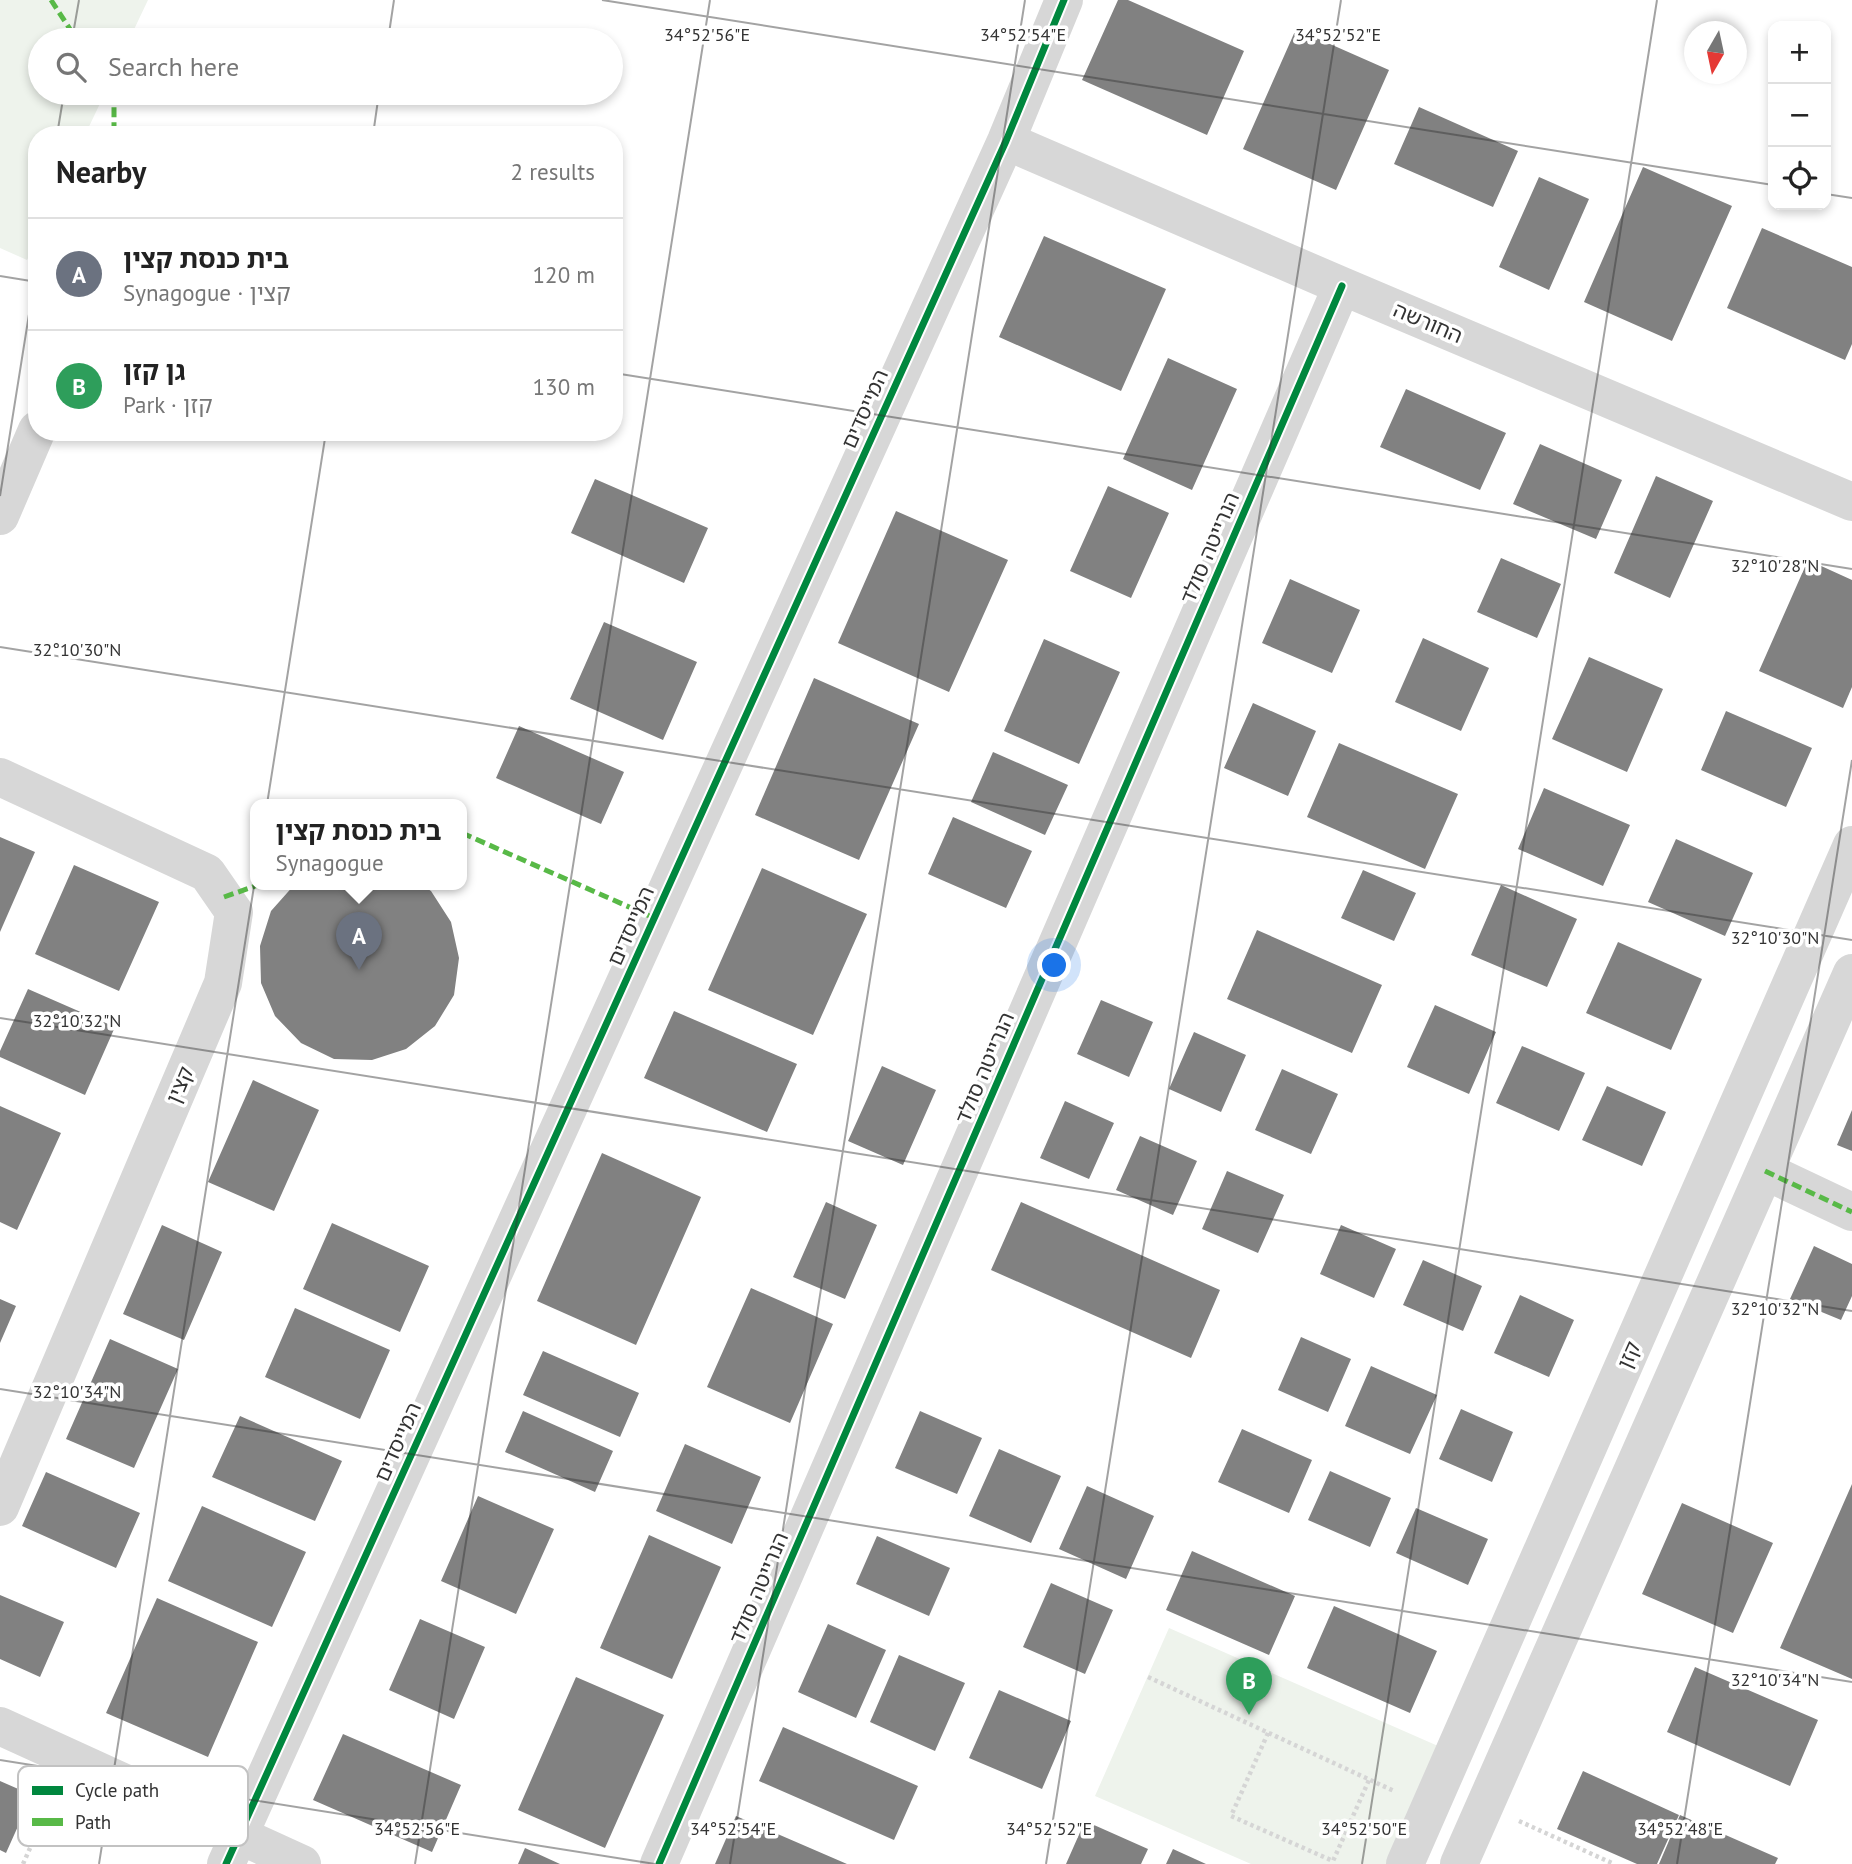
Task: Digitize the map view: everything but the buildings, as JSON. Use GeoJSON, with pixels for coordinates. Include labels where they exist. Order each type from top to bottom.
{"type":"FeatureCollection","features":[{"type":"Feature","properties":{"kind":"street","name":"המייסדים"},"geometry":{"type":"LineString","coordinates":[[248,1817],[1006,141],[1064,0]]}},
{"type":"Feature","properties":{"kind":"street","name":"החורשה"},"geometry":{"type":"LineString","coordinates":[[1006,141],[1852,502]]}},
{"type":"Feature","properties":{"kind":"street","name":"הנרייטה סולד"},"geometry":{"type":"LineString","coordinates":[[659,1864],[1342,286]]}},
{"type":"Feature","properties":{"kind":"street"},"geometry":{"type":"LineString","coordinates":[[0,516],[32,441]]}},
{"type":"Feature","properties":{"kind":"street","name":"קצין"},"geometry":{"type":"LineString","coordinates":[[0,777],[207,873],[234,912],[223,984],[0,1507]]}},
{"type":"Feature","properties":{"kind":"street","name":"קזן"},"geometry":{"type":"LineString","coordinates":[[1405,1864],[1852,845]]}},
{"type":"Feature","properties":{"kind":"street"},"geometry":{"type":"LineString","coordinates":[[1459,1864],[1852,973]]}},
{"type":"Feature","properties":{"kind":"street"},"geometry":{"type":"LineString","coordinates":[[1765,1171],[1852,1212]]}},
{"type":"Feature","properties":{"kind":"street"},"geometry":{"type":"LineString","coordinates":[[0,1726],[84,1766]]}},
{"type":"Feature","properties":{"kind":"street"},"geometry":{"type":"LineString","coordinates":[[233,1850],[302,1864]]}},
{"type":"Feature","properties":{"kind":"path"},"geometry":{"type":"LineString","coordinates":[[1148,1677],[1430,1807]]}},
{"type":"Feature","properties":{"kind":"path"},"geometry":{"type":"LineString","coordinates":[[1268,1733],[1231,1816],[1333,1861],[1369,1780]]}},
{"type":"Feature","properties":{"kind":"path"},"geometry":{"type":"LineString","coordinates":[[66,1766],[70,1758]]}},
{"type":"Feature","properties":{"kind":"path"},"geometry":{"type":"LineString","coordinates":[[1485,1805],[1614,1864]]}},
{"type":"Feature","properties":{"kind":"path"},"geometry":{"type":"LineString","coordinates":[[23,1864],[31,1846]]}},
{"type":"Feature","properties":{"kind":"shaded area"},"geometry":{"type":"Polygon","coordinates":[[[0,0],[148,0],[135,28],[28,28],[28,105],[99,105],[89,126],[28,126],[28,258],[27,260],[0,248],[0,0]]]}},
{"type":"Feature","properties":{"kind":"shaded area"},"geometry":{"type":"Polygon","coordinates":[[[1169,1628],[1454,1753],[1405,1864],[1251,1864],[1095,1796],[1169,1628]]]}},
{"type":"Feature","properties":{"kind":"marked path"},"geometry":{"type":"LineString","coordinates":[[51,0],[69,28]]}},
{"type":"Feature","properties":{"kind":"marked path"},"geometry":{"type":"LineString","coordinates":[[114,105],[114,126]]}},
{"type":"Feature","properties":{"kind":"marked path"},"geometry":{"type":"LineString","coordinates":[[467,835],[654,918]]}},
{"type":"Feature","properties":{"kind":"marked path"},"geometry":{"type":"LineString","coordinates":[[224,897],[250,888]]}},
{"type":"Feature","properties":{"kind":"marked path"},"geometry":{"type":"LineString","coordinates":[[1765,1171],[1852,1212]]}},
{"type":"Feature","properties":{"kind":"cycle path"},"geometry":{"type":"LineString","coordinates":[[248,1815],[1006,141],[1064,0]]}},
{"type":"Feature","properties":{"kind":"cycle path"},"geometry":{"type":"LineString","coordinates":[[659,1864],[1342,286]]}},
{"type":"Feature","properties":{"kind":"cycle path"},"geometry":{"type":"LineString","coordinates":[[226,1864],[234,1846]]}},
{"type":"Feature","properties":{"kind":"place","name":"בית כנסת קצין"},"geometry":{"type":"Point","coordinates":[359,970]}},
{"type":"Feature","properties":{"kind":"place","name":"גן קזן"},"geometry":{"type":"Point","coordinates":[1249,1715]}}]}
